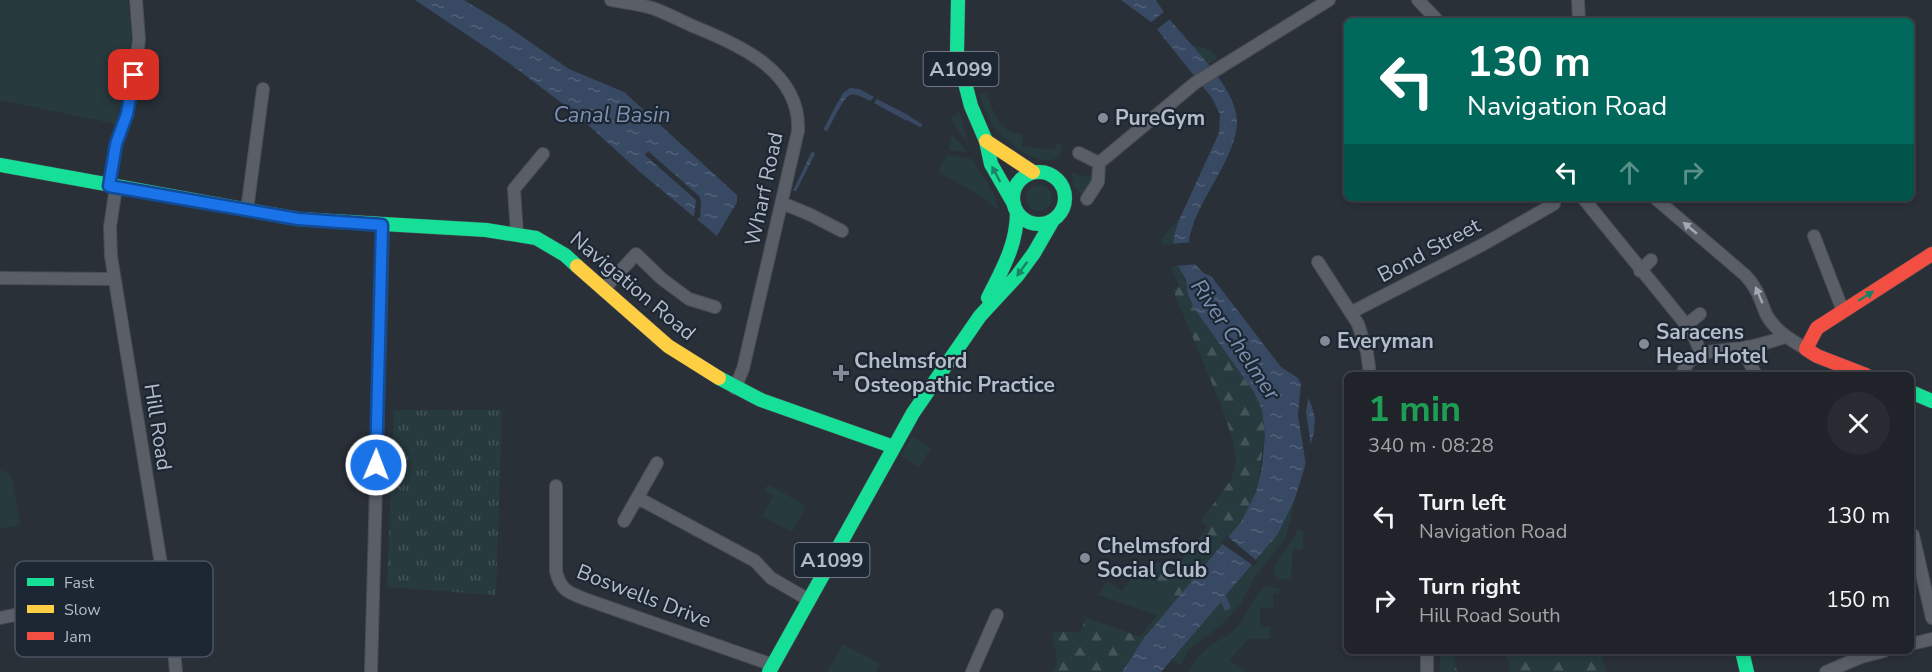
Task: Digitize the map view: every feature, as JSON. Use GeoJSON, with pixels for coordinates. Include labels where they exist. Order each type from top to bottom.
{"type":"FeatureCollection","features":[{"type":"Feature","properties":{"kind":"street","name":"Hill Road"},"geometry":{"type":"LineString","coordinates":[[135,0],[139,39],[127,114],[116,144],[110,227],[111,256],[160,561]]}},
{"type":"Feature","properties":{"kind":"street","name":"Wharf Road"},"geometry":{"type":"LineString","coordinates":[[611,0],[652,8],[754,54],[782,82],[790,94],[798,119],[798,131],[782,203],[743,369],[735,388]]}},
{"type":"Feature","properties":{"kind":"street","name":"A1099"},"geometry":{"type":"LineString","coordinates":[[958,0],[957,52],[971,106],[985,138],[991,164],[1015,208]]}},
{"type":"Feature","properties":{"kind":"street"},"geometry":{"type":"LineString","coordinates":[[1086,199],[1098,182],[1099,163],[1198,81],[1329,0]]}},
{"type":"Feature","properties":{"kind":"street"},"geometry":{"type":"LineString","coordinates":[[1418,0],[1435,18]]}},
{"type":"Feature","properties":{"kind":"street"},"geometry":{"type":"LineString","coordinates":[[1578,0],[1579,18]]}},
{"type":"Feature","properties":{"kind":"street"},"geometry":{"type":"LineString","coordinates":[[247,210],[263,89]]}},
{"type":"Feature","properties":{"kind":"street","name":"A1099"},"geometry":{"type":"LineString","coordinates":[[771,669],[913,413],[980,316],[1017,276],[1034,253],[1063,207],[1065,199],[1061,184],[1049,174],[1033,172],[985,138]]}},
{"type":"Feature","properties":{"kind":"street"},"geometry":{"type":"LineString","coordinates":[[1078,153],[1099,163]]}},
{"type":"Feature","properties":{"kind":"street"},"geometry":{"type":"LineString","coordinates":[[517,234],[514,189],[543,154]]}},
{"type":"Feature","properties":{"kind":"street","name":"Navigation Road"},"geometry":{"type":"LineString","coordinates":[[0,165],[298,219],[486,230],[536,238],[552,246],[668,346],[735,388],[761,400],[894,447]]}},
{"type":"Feature","properties":{"kind":"street","name":"A1099"},"geometry":{"type":"LineString","coordinates":[[980,316],[1016,241],[1018,229],[1013,196],[1019,181],[1033,172]]}},
{"type":"Feature","properties":{"kind":"street"},"geometry":{"type":"LineString","coordinates":[[1585,201],[1640,271],[1692,332],[1701,353]]}},
{"type":"Feature","properties":{"kind":"street"},"geometry":{"type":"LineString","coordinates":[[1659,201],[1746,275],[1757,289],[1771,321],[1785,337],[1817,356],[1858,372]]}},
{"type":"Feature","properties":{"kind":"street"},"geometry":{"type":"LineString","coordinates":[[782,203],[842,231]]}},
{"type":"Feature","properties":{"kind":"street","name":"Bond Street"},"geometry":{"type":"LineString","coordinates":[[1352,312],[1482,245],[1554,204]]}},
{"type":"Feature","properties":{"kind":"street"},"geometry":{"type":"LineString","coordinates":[[1015,208],[1029,222],[1037,224],[1053,220]]}},
{"type":"Feature","properties":{"kind":"street"},"geometry":{"type":"LineString","coordinates":[[370,672],[382,225]]}},
{"type":"Feature","properties":{"kind":"street"},"geometry":{"type":"LineString","coordinates":[[1814,236],[1843,311]]}},
{"type":"Feature","properties":{"kind":"street"},"geometry":{"type":"LineString","coordinates":[[603,290],[636,254],[662,279],[689,299],[715,307]]}},
{"type":"Feature","properties":{"kind":"street"},"geometry":{"type":"LineString","coordinates":[[1806,349],[1817,328],[1932,254]]}},
{"type":"Feature","properties":{"kind":"street"},"geometry":{"type":"LineString","coordinates":[[1640,271],[1651,260]]}},
{"type":"Feature","properties":{"kind":"street"},"geometry":{"type":"LineString","coordinates":[[1318,261],[1352,312],[1364,337],[1370,372]]}},
{"type":"Feature","properties":{"kind":"street"},"geometry":{"type":"LineString","coordinates":[[0,278],[114,279]]}},
{"type":"Feature","properties":{"kind":"street"},"geometry":{"type":"LineString","coordinates":[[1686,325],[1700,314]]}},
{"type":"Feature","properties":{"kind":"street"},"geometry":{"type":"LineString","coordinates":[[1684,372],[1689,361],[1701,353],[1725,348],[1742,348],[1785,337]]}},
{"type":"Feature","properties":{"kind":"street"},"geometry":{"type":"LineString","coordinates":[[1742,348],[1754,372]]}},
{"type":"Feature","properties":{"kind":"street"},"geometry":{"type":"LineString","coordinates":[[1914,393],[1932,401]]}},
{"type":"Feature","properties":{"kind":"street"},"geometry":{"type":"LineString","coordinates":[[624,521],[657,463]]}},
{"type":"Feature","properties":{"kind":"street","name":"Boswells Drive"},"geometry":{"type":"LineString","coordinates":[[556,486],[556,571],[558,582],[563,589],[771,669]]}},
{"type":"Feature","properties":{"kind":"street"},"geometry":{"type":"LineString","coordinates":[[638,498],[755,561],[771,578],[809,600]]}},
{"type":"Feature","properties":{"kind":"street"},"geometry":{"type":"LineString","coordinates":[[1914,539],[1932,618]]}},
{"type":"Feature","properties":{"kind":"street"},"geometry":{"type":"LineString","coordinates":[[0,618],[15,615]]}},
{"type":"Feature","properties":{"kind":"street"},"geometry":{"type":"LineString","coordinates":[[972,672],[997,615]]}},
{"type":"Feature","properties":{"kind":"street"},"geometry":{"type":"LineString","coordinates":[[1914,643],[1932,639]]}},
{"type":"Feature","properties":{"kind":"street"},"geometry":{"type":"LineString","coordinates":[[1427,672],[1428,654]]}},
{"type":"Feature","properties":{"kind":"street"},"geometry":{"type":"LineString","coordinates":[[1743,654],[1747,672]]}},
{"type":"Feature","properties":{"kind":"street"},"geometry":{"type":"LineString","coordinates":[[1826,672],[1872,654]]}},
{"type":"Feature","properties":{"kind":"street","name":"Hill Road"},"geometry":{"type":"LineString","coordinates":[[174,657],[176,672]]}},
{"type":"Feature","properties":{"kind":"green space"},"geometry":{"type":"Polygon","coordinates":[[[0,0],[128,0],[130,64],[116,124],[0,100],[0,0]]]}},
{"type":"Feature","properties":{"kind":"green space"},"geometry":{"type":"Polygon","coordinates":[[[1191,46],[1211,50],[1218,58],[1207,65],[1191,46]]]}},
{"type":"Feature","properties":{"kind":"green space"},"geometry":{"type":"Polygon","coordinates":[[[986,93],[1002,126],[1007,130],[1023,134],[1022,146],[1055,150],[1056,144],[1060,144],[1063,149],[1057,157],[1049,160],[1030,156],[1002,136],[991,122],[979,95],[986,93]]]}},
{"type":"Feature","properties":{"kind":"green space"},"geometry":{"type":"Polygon","coordinates":[[[959,111],[969,145],[950,119],[959,111]]]}},
{"type":"Feature","properties":{"kind":"green space"},"geometry":{"type":"Polygon","coordinates":[[[952,134],[968,152],[949,150],[952,134]]]}},
{"type":"Feature","properties":{"kind":"green space"},"geometry":{"type":"Polygon","coordinates":[[[947,155],[972,159],[994,194],[998,210],[985,199],[938,171],[947,155]]]}},
{"type":"Feature","properties":{"kind":"green space"},"geometry":{"type":"Polygon","coordinates":[[[1072,172],[1081,176],[1089,175],[1095,180],[1082,195],[1073,186],[1072,172]]]}},
{"type":"Feature","properties":{"kind":"green space"},"geometry":{"type":"Polygon","coordinates":[[[1039,185],[1048,189],[1052,198],[1048,207],[1039,211],[1030,207],[1026,198],[1030,189],[1039,185]]]}},
{"type":"Feature","properties":{"kind":"green space"},"geometry":{"type":"Polygon","coordinates":[[[1182,215],[1173,244],[1163,245],[1161,239],[1182,215]]]}},
{"type":"Feature","properties":{"kind":"green space"},"geometry":{"type":"Polygon","coordinates":[[[1178,266],[1187,285],[1179,286],[1171,267],[1178,266]]]}},
{"type":"Feature","properties":{"kind":"green space"},"geometry":{"type":"Polygon","coordinates":[[[1184,284],[1187,285],[1188,295],[1194,308],[1254,392],[1262,410],[1265,435],[1256,492],[1241,522],[1177,598],[1157,582],[1153,572],[1154,567],[1158,562],[1173,571],[1208,526],[1201,521],[1231,480],[1236,462],[1233,440],[1221,405],[1173,290],[1184,284]]]}},
{"type":"Feature","properties":{"kind":"green space"},"geometry":{"type":"Polygon","coordinates":[[[394,410],[502,410],[496,595],[387,587],[394,410]]]}},
{"type":"Feature","properties":{"kind":"green space"},"geometry":{"type":"Polygon","coordinates":[[[912,436],[931,448],[919,467],[901,456],[912,436]]]}},
{"type":"Feature","properties":{"kind":"green space"},"geometry":{"type":"Polygon","coordinates":[[[0,470],[9,473],[12,478],[20,525],[0,529],[0,470]]]}},
{"type":"Feature","properties":{"kind":"green space"},"geometry":{"type":"Polygon","coordinates":[[[768,484],[806,506],[792,532],[762,516],[773,496],[764,491],[768,484]]]}},
{"type":"Feature","properties":{"kind":"green space"},"geometry":{"type":"Polygon","coordinates":[[[1294,501],[1284,541],[1254,578],[1240,605],[1221,626],[1188,650],[1186,657],[1178,667],[1178,663],[1172,660],[1278,534],[1294,501]]]}},
{"type":"Feature","properties":{"kind":"green space"},"geometry":{"type":"Polygon","coordinates":[[[1297,530],[1303,530],[1303,549],[1293,549],[1291,580],[1278,579],[1274,575],[1276,563],[1297,530]]]}},
{"type":"Feature","properties":{"kind":"green space"},"geometry":{"type":"Polygon","coordinates":[[[1138,569],[1177,598],[1144,638],[1140,637],[1157,615],[1098,595],[1108,581],[1122,591],[1138,569]]]}},
{"type":"Feature","properties":{"kind":"green space"},"geometry":{"type":"Polygon","coordinates":[[[1266,586],[1280,588],[1279,593],[1273,594],[1273,608],[1260,609],[1260,626],[1270,627],[1270,639],[1248,639],[1230,660],[1245,672],[1187,672],[1206,649],[1236,628],[1260,591],[1266,586]]]}},
{"type":"Feature","properties":{"kind":"green space"},"geometry":{"type":"Polygon","coordinates":[[[1086,618],[1144,638],[1122,672],[1052,672],[1057,659],[1052,636],[1055,632],[1080,632],[1086,618]]]}},
{"type":"Feature","properties":{"kind":"green space"},"geometry":{"type":"Polygon","coordinates":[[[843,644],[880,664],[875,672],[827,672],[843,644]]]}},
{"type":"Feature","properties":{"kind":"green space"},"geometry":{"type":"Polygon","coordinates":[[[1440,654],[1454,654],[1457,672],[1440,672],[1440,654]]]}},
{"type":"Feature","properties":{"kind":"green space"},"geometry":{"type":"Polygon","coordinates":[[[1503,654],[1602,654],[1606,672],[1509,672],[1510,662],[1503,654]]]}},
{"type":"Feature","properties":{"kind":"water","name":"Canal Basin"},"geometry":{"type":"Polygon","coordinates":[[[415,0],[464,0],[507,26],[569,69],[624,92],[737,195],[737,202],[717,236],[641,173],[576,114],[509,63],[415,0]]]}},
{"type":"Feature","properties":{"kind":"water","name":"River Chelmer"},"geometry":{"type":"Polygon","coordinates":[[[1121,0],[1156,0],[1165,14],[1205,60],[1228,93],[1235,109],[1237,125],[1234,138],[1230,152],[1194,222],[1189,247],[1193,260],[1200,270],[1211,276],[1281,367],[1298,378],[1315,418],[1314,432],[1303,473],[1294,501],[1278,534],[1226,595],[1231,608],[1225,611],[1221,602],[1161,672],[1122,672],[1144,638],[1241,522],[1256,492],[1262,467],[1265,435],[1262,410],[1254,392],[1194,308],[1188,295],[1186,280],[1178,266],[1173,244],[1179,220],[1219,133],[1220,114],[1212,98],[1151,22],[1121,0]]]}},
{"type":"Feature","properties":{"kind":"water"},"geometry":{"type":"Polygon","coordinates":[[[850,88],[859,89],[874,97],[870,101],[854,94],[848,96],[838,111],[836,106],[843,93],[850,88]]]}},
{"type":"Feature","properties":{"kind":"water"},"geometry":{"type":"Polygon","coordinates":[[[877,99],[910,116],[907,121],[874,103],[877,99]]]}},
{"type":"Feature","properties":{"kind":"water"},"geometry":{"type":"Polygon","coordinates":[[[812,151],[815,154],[796,191],[793,191],[812,151]]]}},
{"type":"Feature","properties":{"kind":"pier"},"geometry":{"type":"Polygon","coordinates":[[[1165,11],[1171,18],[1155,31],[1149,24],[1165,11]]]}},
{"type":"Feature","properties":{"kind":"pier"},"geometry":{"type":"Polygon","coordinates":[[[648,151],[699,196],[700,217],[697,220],[694,217],[696,200],[645,155],[648,151]]]}},
{"type":"Feature","properties":{"kind":"pier"},"geometry":{"type":"Polygon","coordinates":[[[1192,242],[1198,264],[1175,266],[1170,244],[1192,242]]]}},
{"type":"Feature","properties":{"kind":"pier"},"geometry":{"type":"Polygon","coordinates":[[[1300,376],[1309,392],[1306,412],[1312,453],[1310,462],[1306,465],[1298,415],[1300,376]]]}},
{"type":"Feature","properties":{"kind":"pier"},"geometry":{"type":"Polygon","coordinates":[[[1227,536],[1258,562],[1254,566],[1221,543],[1227,536]]]}},
{"type":"Feature","properties":{"kind":"waterway"},"geometry":{"type":"LineString","coordinates":[[826,129],[839,104]]}},
{"type":"Feature","properties":{"kind":"waterway"},"geometry":{"type":"LineString","coordinates":[[906,117],[920,125]]}},
{"type":"Feature","properties":{"kind":"traffic: fast"},"geometry":{"type":"LineString","coordinates":[[958,0],[957,52],[971,106],[986,141],[991,164],[1014,204]]}},
{"type":"Feature","properties":{"kind":"traffic: fast"},"geometry":{"type":"LineString","coordinates":[[0,165],[298,219],[486,230],[536,238],[565,255],[577,266]]}},
{"type":"Feature","properties":{"kind":"traffic: fast"},"geometry":{"type":"LineString","coordinates":[[1039,172],[1049,174],[1057,180],[1063,188],[1065,198],[1063,208],[1057,216],[1049,222],[1039,224],[1029,222],[1021,216],[1015,208],[1013,198],[1015,188],[1021,180],[1029,174],[1039,172]]}},
{"type":"Feature","properties":{"kind":"traffic: fast"},"geometry":{"type":"LineString","coordinates":[[988,298],[1012,246],[1017,212]]}},
{"type":"Feature","properties":{"kind":"traffic: fast"},"geometry":{"type":"LineString","coordinates":[[769,672],[913,413],[980,316],[1017,276],[1034,253],[1053,220]]}},
{"type":"Feature","properties":{"kind":"traffic: fast"},"geometry":{"type":"LineString","coordinates":[[719,378],[761,400],[894,447]]}},
{"type":"Feature","properties":{"kind":"traffic: fast"},"geometry":{"type":"LineString","coordinates":[[1914,393],[1932,401]]}},
{"type":"Feature","properties":{"kind":"traffic: fast"},"geometry":{"type":"LineString","coordinates":[[1743,654],[1747,672]]}},
{"type":"Feature","properties":{"kind":"traffic: slow"},"geometry":{"type":"LineString","coordinates":[[986,141],[1033,172]]}},
{"type":"Feature","properties":{"kind":"traffic: slow"},"geometry":{"type":"LineString","coordinates":[[577,266],[668,346],[719,378]]}},
{"type":"Feature","properties":{"kind":"traffic: jam"},"geometry":{"type":"LineString","coordinates":[[1858,372],[1817,356],[1806,349],[1817,328],[1932,254]]}},
{"type":"Feature","properties":{"kind":"place","name":"PureGym"},"geometry":{"type":"Point","coordinates":[1103,118]}},
{"type":"Feature","properties":{"kind":"place","name":"Everyman"},"geometry":{"type":"Point","coordinates":[1325,341]}},
{"type":"Feature","properties":{"kind":"place","name":"Saracens Head Hotel"},"geometry":{"type":"Point","coordinates":[1644,344]}},
{"type":"Feature","properties":{"kind":"place","name":"Chelmsford Osteopathic Practice"},"geometry":{"type":"Point","coordinates":[841,373]}},
{"type":"Feature","properties":{"kind":"place","name":"Chelmsford Social Club"},"geometry":{"type":"Point","coordinates":[1085,558]}},
{"type":"Feature","properties":{"kind":"route"},"geometry":{"type":"LineString","coordinates":[[134,75],[127,114],[116,144],[109,186],[298,219],[382,225],[376,465]]}}]}
